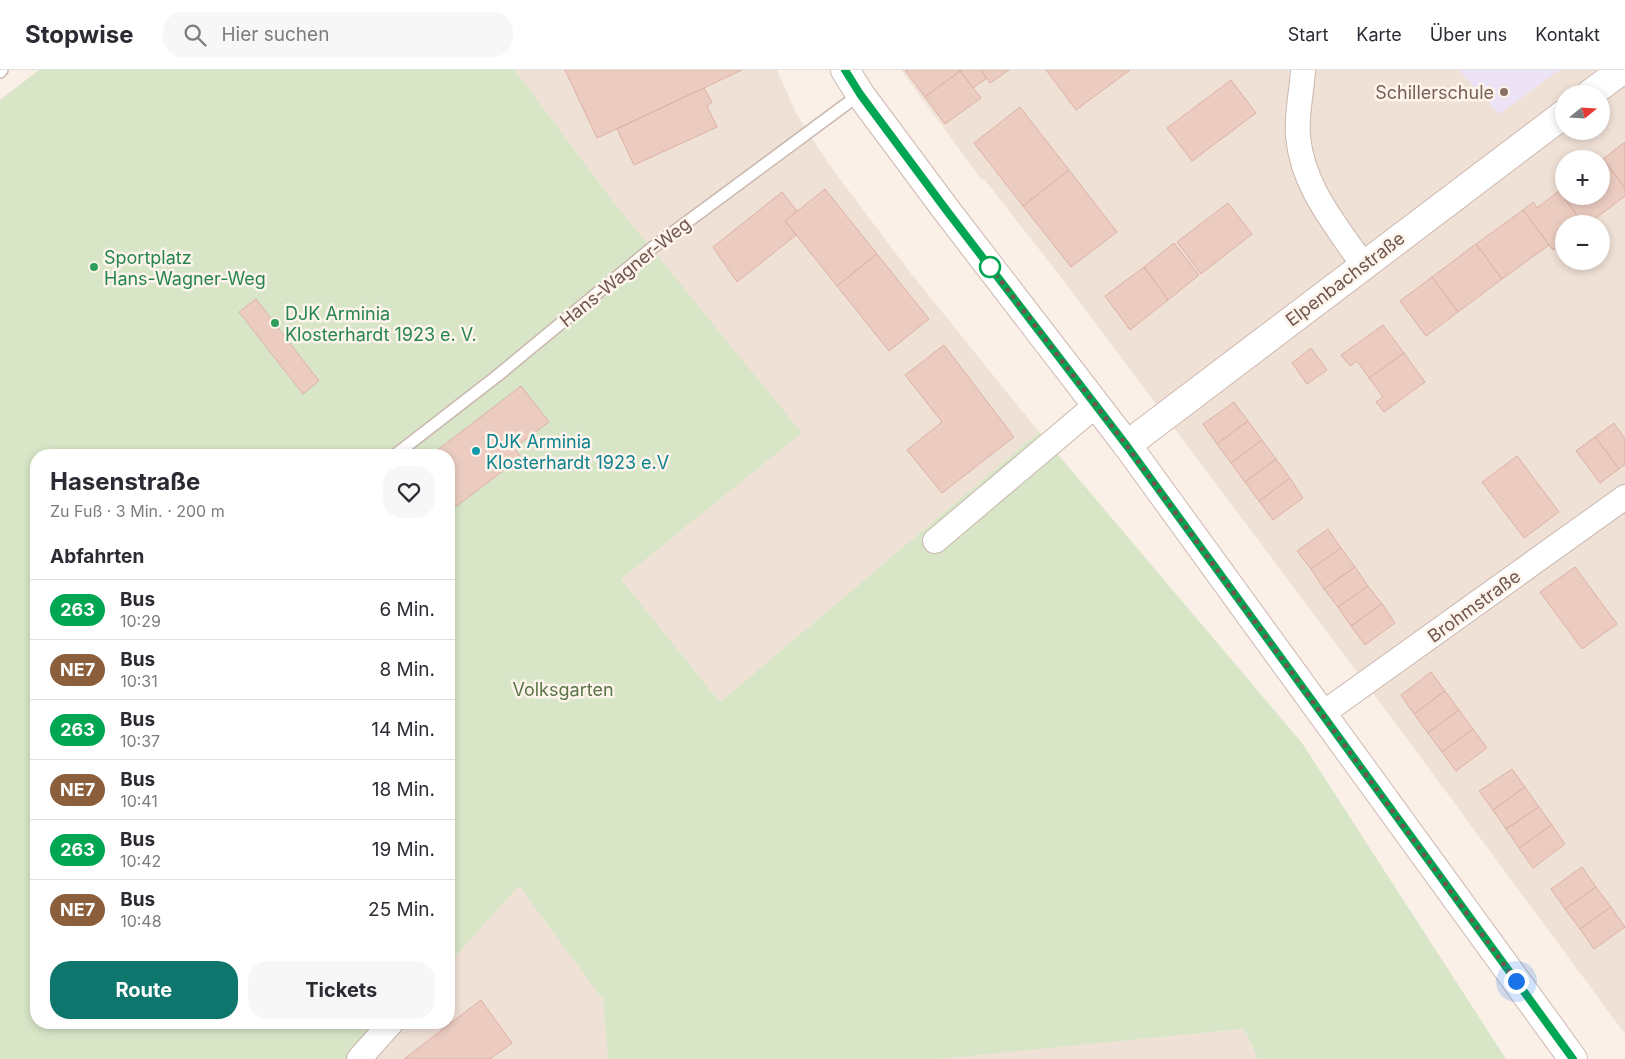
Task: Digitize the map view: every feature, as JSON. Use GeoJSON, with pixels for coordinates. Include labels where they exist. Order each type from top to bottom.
{"type":"FeatureCollection","features":[{"type":"Feature","properties":{"kind":"main road"},"geometry":{"type":"LineString","coordinates":[[845,70],[860,94],[1127,446],[1573,1059]]}},
{"type":"Feature","properties":{"kind":"main road"},"geometry":{"type":"LineString","coordinates":[[1602,85],[1622,70]]}},
{"type":"Feature","properties":{"kind":"main road","name":"Elpenbachstraße"},"geometry":{"type":"LineString","coordinates":[[1127,446],[1555,121]]}},
{"type":"Feature","properties":{"kind":"street"},"geometry":{"type":"LineString","coordinates":[[1303,70],[1298,133],[1303,163],[1320,202],[1363,265]]}},
{"type":"Feature","properties":{"kind":"street"},"geometry":{"type":"LineString","coordinates":[[935,541],[1096,404]]}},
{"type":"Feature","properties":{"kind":"street","name":"Brohmstraße"},"geometry":{"type":"LineString","coordinates":[[1322,714],[1625,497]]}},
{"type":"Feature","properties":{"kind":"street"},"geometry":{"type":"LineString","coordinates":[[359,1059],[386,1029]]}},
{"type":"Feature","properties":{"kind":"lane","name":"Hans-Wagner-Weg"},"geometry":{"type":"LineString","coordinates":[[403,449],[497,376],[652,248],[860,94]]}},
{"type":"Feature","properties":{"kind":"shaded area"},"geometry":{"type":"Polygon","coordinates":[[[515,70],[777,70],[796,113],[828,163],[913,276],[1039,432],[720,702],[621,579],[801,433],[612,200],[515,70]]]}},
{"type":"Feature","properties":{"kind":"shaded area"},"geometry":{"type":"Polygon","coordinates":[[[901,70],[1625,70],[1625,1034],[1379,701],[1067,285],[984,179],[982,180],[901,70]]]}},
{"type":"Feature","properties":{"kind":"shaded area","name":"Schillerschule"},"geometry":{"type":"Polygon","coordinates":[[[1459,70],[1560,70],[1499,114],[1459,70]]]}},
{"type":"Feature","properties":{"kind":"shaded area"},"geometry":{"type":"Polygon","coordinates":[[[519,886],[603,1000],[608,1059],[377,1059],[394,1029],[455,1029],[455,956],[519,886]]]}},
{"type":"Feature","properties":{"kind":"shaded area"},"geometry":{"type":"Polygon","coordinates":[[[1244,1029],[1258,1059],[938,1059],[982,1054],[1244,1029]]]}},
{"type":"Feature","properties":{"kind":"green space","name":"Volksgarten"},"geometry":{"type":"Polygon","coordinates":[[[39,70],[515,70],[612,200],[802,433],[621,579],[720,702],[1039,432],[1302,743],[1506,1059],[1258,1059],[1244,1029],[938,1059],[608,1059],[603,1000],[519,886],[455,956],[455,449],[30,449],[30,1029],[394,1029],[377,1059],[0,1059],[0,100],[39,70]]]}},
{"type":"Feature","properties":{"kind":"building"},"geometry":{"type":"Polygon","coordinates":[[[565,70],[742,70],[597,138],[565,70]]]}},
{"type":"Feature","properties":{"kind":"building"},"geometry":{"type":"Polygon","coordinates":[[[905,70],[960,70],[960,71],[925,97],[905,70]]]}},
{"type":"Feature","properties":{"kind":"building"},"geometry":{"type":"Polygon","coordinates":[[[960,70],[981,70],[987,78],[973,88],[960,70]]]}},
{"type":"Feature","properties":{"kind":"building"},"geometry":{"type":"Polygon","coordinates":[[[981,70],[1009,70],[990,83],[981,70]]]}},
{"type":"Feature","properties":{"kind":"building"},"geometry":{"type":"Polygon","coordinates":[[[1046,70],[1130,70],[1076,110],[1046,70]]]}},
{"type":"Feature","properties":{"kind":"building"},"geometry":{"type":"Polygon","coordinates":[[[960,71],[981,98],[945,124],[925,97],[960,71]]]}},
{"type":"Feature","properties":{"kind":"building"},"geometry":{"type":"Polygon","coordinates":[[[1231,80],[1256,113],[1192,161],[1167,128],[1231,80]]]}},
{"type":"Feature","properties":{"kind":"building"},"geometry":{"type":"Polygon","coordinates":[[[704,88],[712,102],[707,106],[717,127],[634,165],[617,129],[704,88]]]}},
{"type":"Feature","properties":{"kind":"building"},"geometry":{"type":"Polygon","coordinates":[[[1020,107],[1069,170],[1023,206],[974,143],[1020,107]]]}},
{"type":"Feature","properties":{"kind":"building"},"geometry":{"type":"Polygon","coordinates":[[[1625,142],[1625,188],[1610,168],[1610,154],[1625,142]]]}},
{"type":"Feature","properties":{"kind":"building"},"geometry":{"type":"Polygon","coordinates":[[[1610,168],[1625,188],[1625,196],[1600,215],[1576,215],[1569,205],[1610,205],[1610,168]]]}},
{"type":"Feature","properties":{"kind":"building"},"geometry":{"type":"Polygon","coordinates":[[[1069,170],[1117,232],[1071,267],[1023,206],[1069,170]]]}},
{"type":"Feature","properties":{"kind":"building"},"geometry":{"type":"Polygon","coordinates":[[[825,189],[877,254],[837,286],[785,221],[825,189]]]}},
{"type":"Feature","properties":{"kind":"building"},"geometry":{"type":"Polygon","coordinates":[[[782,192],[797,211],[785,221],[796,235],[737,282],[713,247],[782,192]]]}},
{"type":"Feature","properties":{"kind":"building"},"geometry":{"type":"Polygon","coordinates":[[[1555,194],[1555,205],[1569,205],[1576,215],[1555,215],[1555,249],[1553,250],[1523,210],[1533,202],[1537,208],[1555,194]]]}},
{"type":"Feature","properties":{"kind":"building"},"geometry":{"type":"Polygon","coordinates":[[[1228,203],[1252,234],[1201,274],[1177,242],[1228,203]]]}},
{"type":"Feature","properties":{"kind":"building"},"geometry":{"type":"Polygon","coordinates":[[[1523,210],[1549,245],[1502,279],[1476,244],[1523,210]]]}},
{"type":"Feature","properties":{"kind":"building"},"geometry":{"type":"Polygon","coordinates":[[[1174,243],[1199,275],[1168,300],[1144,267],[1174,243]]]}},
{"type":"Feature","properties":{"kind":"building"},"geometry":{"type":"Polygon","coordinates":[[[1476,244],[1502,279],[1458,312],[1432,277],[1476,244]]]}},
{"type":"Feature","properties":{"kind":"building"},"geometry":{"type":"Polygon","coordinates":[[[877,254],[929,319],[889,351],[837,286],[877,254]]]}},
{"type":"Feature","properties":{"kind":"building"},"geometry":{"type":"Polygon","coordinates":[[[1144,267],[1168,300],[1130,330],[1105,296],[1144,267]]]}},
{"type":"Feature","properties":{"kind":"building"},"geometry":{"type":"Polygon","coordinates":[[[1432,277],[1458,312],[1426,336],[1400,301],[1432,277]]]}},
{"type":"Feature","properties":{"kind":"building"},"geometry":{"type":"Polygon","coordinates":[[[256,299],[319,381],[303,394],[239,312],[256,299]]]}},
{"type":"Feature","properties":{"kind":"building"},"geometry":{"type":"Polygon","coordinates":[[[1383,325],[1404,353],[1369,378],[1357,361],[1350,366],[1341,355],[1383,325]]]}},
{"type":"Feature","properties":{"kind":"building"},"geometry":{"type":"Polygon","coordinates":[[[944,345],[1014,437],[942,493],[907,450],[942,422],[905,375],[944,345]]]}},
{"type":"Feature","properties":{"kind":"building"},"geometry":{"type":"Polygon","coordinates":[[[1311,348],[1327,370],[1307,384],[1292,363],[1311,348]]]}},
{"type":"Feature","properties":{"kind":"building"},"geometry":{"type":"Polygon","coordinates":[[[1404,353],[1425,382],[1384,412],[1376,402],[1383,397],[1369,378],[1404,353]]]}},
{"type":"Feature","properties":{"kind":"building","name":"DJK Arminia Klosterhardt 1923 e.V"},"geometry":{"type":"Polygon","coordinates":[[[521,386],[549,422],[514,448],[521,457],[455,507],[455,449],[439,449],[521,386]]]}},
{"type":"Feature","properties":{"kind":"building"},"geometry":{"type":"Polygon","coordinates":[[[1234,402],[1248,421],[1217,444],[1203,424],[1234,402]]]}},
{"type":"Feature","properties":{"kind":"building"},"geometry":{"type":"Polygon","coordinates":[[[1248,421],[1262,440],[1231,463],[1217,444],[1248,421]]]}},
{"type":"Feature","properties":{"kind":"building"},"geometry":{"type":"Polygon","coordinates":[[[1614,423],[1625,439],[1625,464],[1619,469],[1595,437],[1614,423]]]}},
{"type":"Feature","properties":{"kind":"building"},"geometry":{"type":"Polygon","coordinates":[[[1595,437],[1619,469],[1600,483],[1576,451],[1595,437]]]}},
{"type":"Feature","properties":{"kind":"building"},"geometry":{"type":"Polygon","coordinates":[[[1262,440],[1276,459],[1245,482],[1231,463],[1262,440]]]}},
{"type":"Feature","properties":{"kind":"building"},"geometry":{"type":"Polygon","coordinates":[[[1517,456],[1559,512],[1524,538],[1482,482],[1517,456]]]}},
{"type":"Feature","properties":{"kind":"building"},"geometry":{"type":"Polygon","coordinates":[[[1276,459],[1290,478],[1259,501],[1245,482],[1276,459]]]}},
{"type":"Feature","properties":{"kind":"building"},"geometry":{"type":"Polygon","coordinates":[[[1290,478],[1303,498],[1273,520],[1259,501],[1290,478]]]}},
{"type":"Feature","properties":{"kind":"building"},"geometry":{"type":"Polygon","coordinates":[[[1328,529],[1341,548],[1311,569],[1297,551],[1328,529]]]}},
{"type":"Feature","properties":{"kind":"building"},"geometry":{"type":"Polygon","coordinates":[[[1341,548],[1355,567],[1324,589],[1311,569],[1341,548]]]}},
{"type":"Feature","properties":{"kind":"building"},"geometry":{"type":"Polygon","coordinates":[[[1355,567],[1368,586],[1338,607],[1324,589],[1355,567]]]}},
{"type":"Feature","properties":{"kind":"building"},"geometry":{"type":"Polygon","coordinates":[[[1575,567],[1617,624],[1582,649],[1540,592],[1575,567]]]}},
{"type":"Feature","properties":{"kind":"building"},"geometry":{"type":"Polygon","coordinates":[[[1368,586],[1382,604],[1351,626],[1338,607],[1368,586]]]}},
{"type":"Feature","properties":{"kind":"building"},"geometry":{"type":"Polygon","coordinates":[[[1382,604],[1395,623],[1365,645],[1351,626],[1382,604]]]}},
{"type":"Feature","properties":{"kind":"building"},"geometry":{"type":"Polygon","coordinates":[[[1431,672],[1445,691],[1414,714],[1401,695],[1431,672]]]}},
{"type":"Feature","properties":{"kind":"building"},"geometry":{"type":"Polygon","coordinates":[[[1445,691],[1459,710],[1428,733],[1414,714],[1445,691]]]}},
{"type":"Feature","properties":{"kind":"building"},"geometry":{"type":"Polygon","coordinates":[[[1459,710],[1473,729],[1442,752],[1428,733],[1459,710]]]}},
{"type":"Feature","properties":{"kind":"building"},"geometry":{"type":"Polygon","coordinates":[[[1473,729],[1487,748],[1456,771],[1442,752],[1473,729]]]}},
{"type":"Feature","properties":{"kind":"building"},"geometry":{"type":"Polygon","coordinates":[[[1512,769],[1525,787],[1493,810],[1479,791],[1512,769]]]}},
{"type":"Feature","properties":{"kind":"building"},"geometry":{"type":"Polygon","coordinates":[[[1525,787],[1539,807],[1506,829],[1493,810],[1525,787]]]}},
{"type":"Feature","properties":{"kind":"building"},"geometry":{"type":"Polygon","coordinates":[[[1539,807],[1552,825],[1519,848],[1506,829],[1539,807]]]}},
{"type":"Feature","properties":{"kind":"building"},"geometry":{"type":"Polygon","coordinates":[[[1552,825],[1565,844],[1533,868],[1519,848],[1552,825]]]}},
{"type":"Feature","properties":{"kind":"building"},"geometry":{"type":"Polygon","coordinates":[[[1582,867],[1596,887],[1565,909],[1551,889],[1582,867]]]}},
{"type":"Feature","properties":{"kind":"building"},"geometry":{"type":"Polygon","coordinates":[[[1596,887],[1611,907],[1580,929],[1565,909],[1596,887]]]}},
{"type":"Feature","properties":{"kind":"building"},"geometry":{"type":"Polygon","coordinates":[[[1611,907],[1625,927],[1594,949],[1580,929],[1611,907]]]}},
{"type":"Feature","properties":{"kind":"building"},"geometry":{"type":"Polygon","coordinates":[[[481,1000],[512,1043],[490,1059],[404,1059],[443,1029],[455,1029],[455,1020],[481,1000]]]}},
{"type":"Feature","properties":{"kind":"bus line","name":"263"},"geometry":{"type":"LineString","coordinates":[[845,70],[860,94],[947,211],[1127,446],[1573,1059]]}},
{"type":"Feature","properties":{"kind":"place","name":"Schillerschule"},"geometry":{"type":"Point","coordinates":[1504,92]}},
{"type":"Feature","properties":{"kind":"place","name":"Sportplatz Hans-Wagner-Weg"},"geometry":{"type":"Point","coordinates":[94,267]}},
{"type":"Feature","properties":{"kind":"place","name":"DJK Arminia Klosterhardt 1923 e. V."},"geometry":{"type":"Point","coordinates":[275,323]}},
{"type":"Feature","properties":{"kind":"place","name":"DJK Arminia Klosterhardt 1923 e.V"},"geometry":{"type":"Point","coordinates":[476,451]}},
{"type":"Feature","properties":{"kind":"route"},"geometry":{"type":"LineString","coordinates":[[990,267],[988,264],[1127,446],[1516,981]]}}]}
